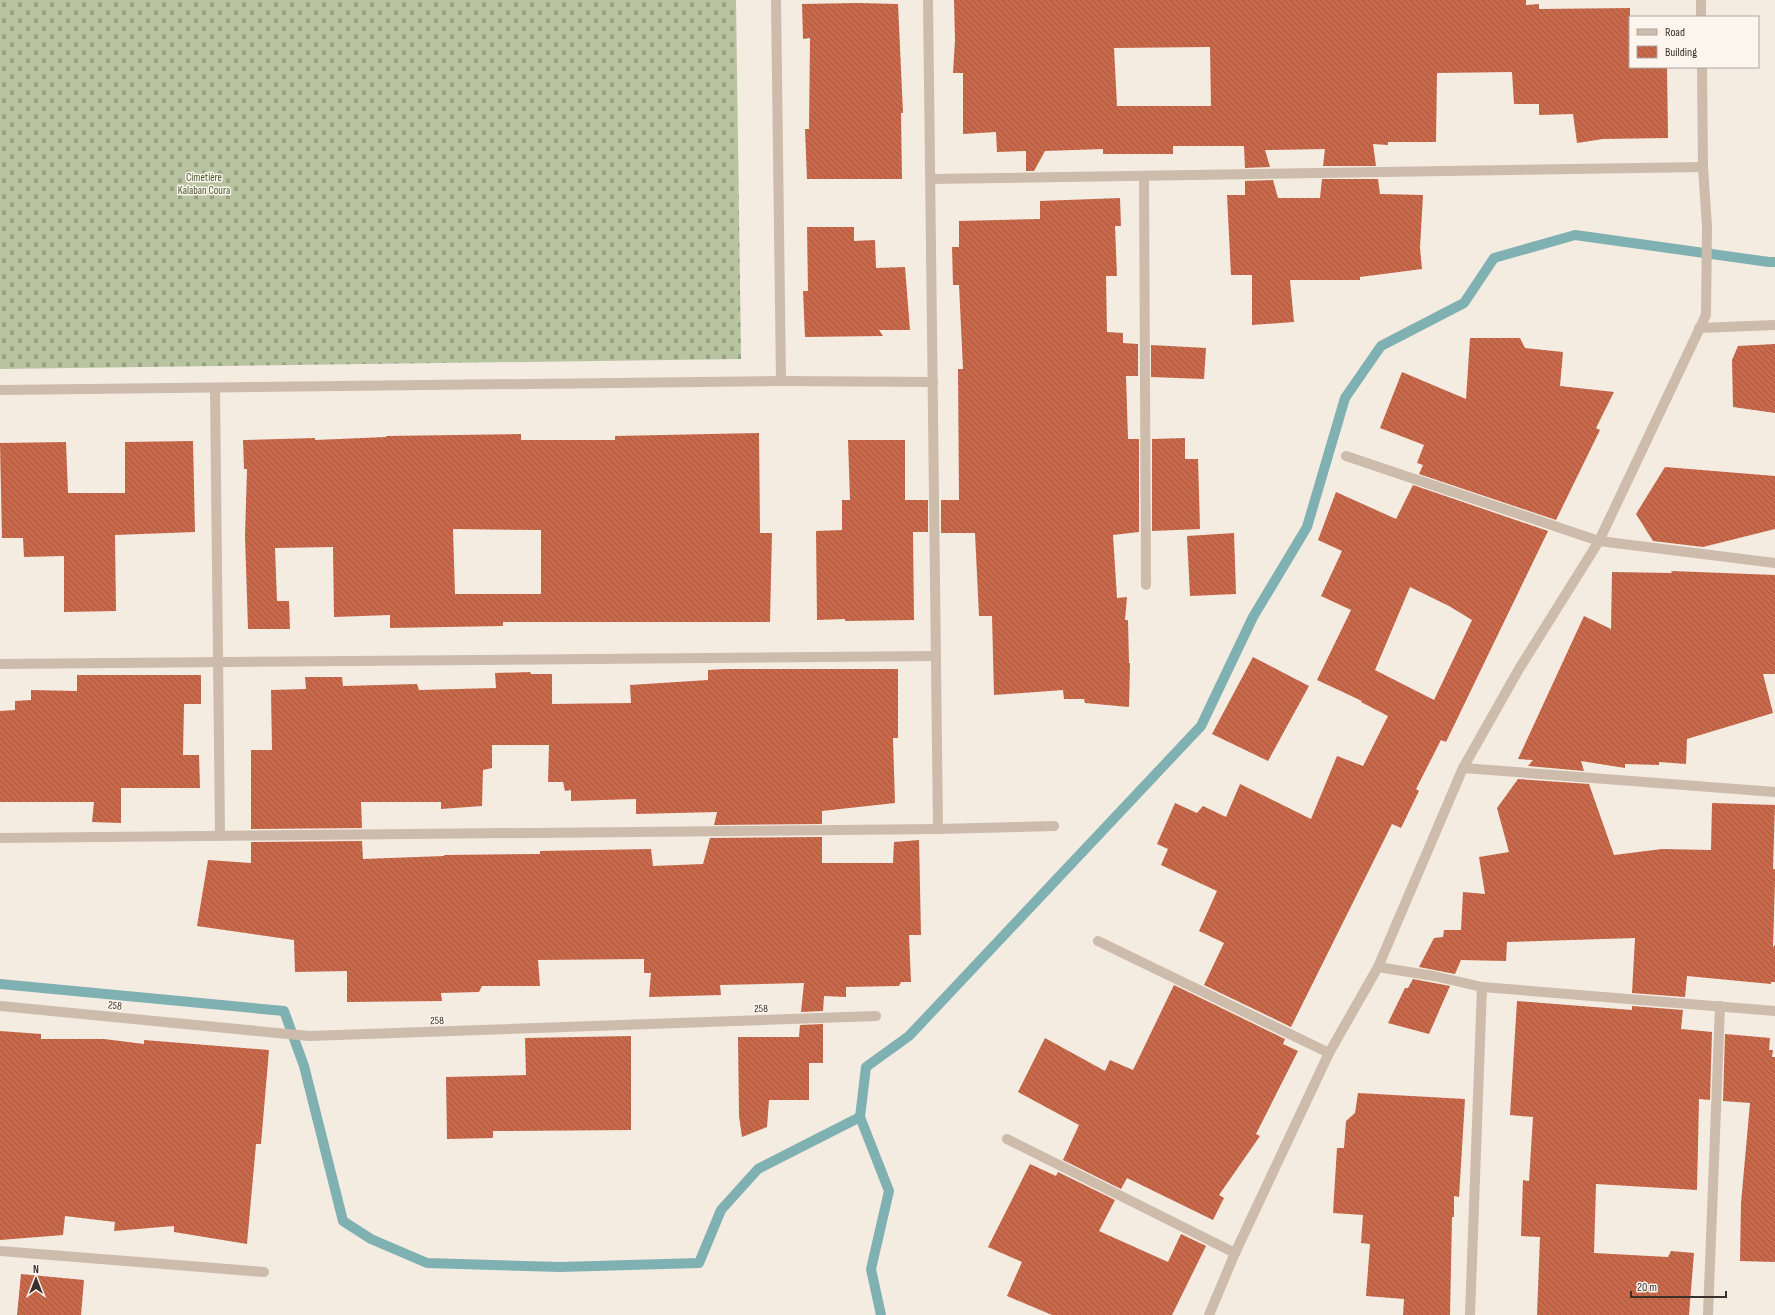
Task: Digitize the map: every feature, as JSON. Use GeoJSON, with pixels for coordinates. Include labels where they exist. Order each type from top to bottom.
{"type":"FeatureCollection","features":[{"type":"Feature","properties":{"kind":"street"},"geometry":{"type":"LineString","coordinates":[[776,0],[781,381]]}},
{"type":"Feature","properties":{"kind":"street"},"geometry":{"type":"LineString","coordinates":[[928,0],[938,829]]}},
{"type":"Feature","properties":{"kind":"street"},"geometry":{"type":"LineString","coordinates":[[1701,0],[1702,16]]}},
{"type":"Feature","properties":{"kind":"street"},"geometry":{"type":"LineString","coordinates":[[1209,1315],[1235,1254],[1329,1053],[1378,967],[1463,768],[1518,669],[1599,541],[1706,315],[1707,227],[1703,167],[1702,68]]}},
{"type":"Feature","properties":{"kind":"street"},"geometry":{"type":"LineString","coordinates":[[931,179],[1703,167]]}},
{"type":"Feature","properties":{"kind":"street"},"geometry":{"type":"LineString","coordinates":[[1144,176],[1146,585]]}},
{"type":"Feature","properties":{"kind":"street"},"geometry":{"type":"LineString","coordinates":[[1700,328],[1775,325]]}},
{"type":"Feature","properties":{"kind":"street"},"geometry":{"type":"LineString","coordinates":[[0,390],[781,381],[933,382]]}},
{"type":"Feature","properties":{"kind":"street"},"geometry":{"type":"LineString","coordinates":[[215,388],[220,835]]}},
{"type":"Feature","properties":{"kind":"street"},"geometry":{"type":"LineString","coordinates":[[1346,456],[1599,541],[1775,563]]}},
{"type":"Feature","properties":{"kind":"street"},"geometry":{"type":"LineString","coordinates":[[0,664],[936,656]]}},
{"type":"Feature","properties":{"kind":"street"},"geometry":{"type":"LineString","coordinates":[[1463,768],[1775,792]]}},
{"type":"Feature","properties":{"kind":"street"},"geometry":{"type":"LineString","coordinates":[[0,838],[938,829],[1054,826]]}},
{"type":"Feature","properties":{"kind":"street"},"geometry":{"type":"LineString","coordinates":[[1098,941],[1329,1053]]}},
{"type":"Feature","properties":{"kind":"street"},"geometry":{"type":"LineString","coordinates":[[1378,967],[1434,976],[1482,987],[1775,1011]]}},
{"type":"Feature","properties":{"kind":"street"},"geometry":{"type":"LineString","coordinates":[[1470,1315],[1482,987]]}},
{"type":"Feature","properties":{"kind":"street","name":"258"},"geometry":{"type":"LineString","coordinates":[[0,1006],[309,1036],[876,1016]]}},
{"type":"Feature","properties":{"kind":"street"},"geometry":{"type":"LineString","coordinates":[[1708,1315],[1720,1006]]}},
{"type":"Feature","properties":{"kind":"street"},"geometry":{"type":"LineString","coordinates":[[1007,1139],[1235,1254]]}},
{"type":"Feature","properties":{"kind":"street"},"geometry":{"type":"LineString","coordinates":[[0,1251],[264,1272]]}},
{"type":"Feature","properties":{"kind":"green space","name":"Cimetière Kalaban Coura"},"geometry":{"type":"Polygon","coordinates":[[[0,0],[736,0],[741,359],[0,369],[0,0]]]}},
{"type":"Feature","properties":{"kind":"building"},"geometry":{"type":"Polygon","coordinates":[[[954,0],[1526,0],[1526,5],[1539,4],[1539,9],[1630,8],[1629,68],[1667,68],[1668,138],[1603,139],[1577,143],[1573,114],[1539,115],[1539,104],[1514,104],[1512,72],[1437,73],[1436,142],[1388,142],[1388,145],[1373,144],[1376,166],[1323,166],[1325,149],[1265,150],[1270,167],[1245,168],[1244,146],[1173,146],[1173,154],[1103,154],[1103,149],[1045,151],[1034,171],[1026,171],[1026,151],[997,152],[996,132],[963,134],[963,73],[953,73],[955,40],[954,0]],[[1210,47],[1114,48],[1117,106],[1211,106],[1210,47]]]}},
{"type":"Feature","properties":{"kind":"building"},"geometry":{"type":"Polygon","coordinates":[[[802,4],[898,4],[903,113],[901,113],[902,179],[807,179],[805,129],[809,129],[810,38],[803,39],[802,4]]]}},
{"type":"Feature","properties":{"kind":"building"},"geometry":{"type":"Polygon","coordinates":[[[1322,179],[1378,179],[1380,194],[1423,195],[1420,248],[1422,269],[1360,277],[1360,280],[1290,280],[1294,322],[1252,325],[1252,275],[1231,275],[1227,195],[1245,195],[1245,181],[1273,180],[1278,198],[1320,198],[1322,179]]]}},
{"type":"Feature","properties":{"kind":"building"},"geometry":{"type":"Polygon","coordinates":[[[1120,198],[1121,226],[1115,226],[1117,276],[1106,276],[1107,332],[1123,333],[1123,343],[1138,344],[1138,376],[1126,376],[1128,439],[1139,439],[1139,532],[1113,535],[1117,598],[1127,597],[1125,620],[1128,620],[1130,663],[1129,707],[1085,703],[1084,699],[1064,699],[1063,690],[994,695],[992,616],[979,616],[975,533],[941,533],[941,500],[959,500],[958,369],[963,369],[959,285],[953,285],[952,247],[959,247],[959,221],[1040,219],[1040,201],[1120,198]]]}},
{"type":"Feature","properties":{"kind":"building"},"geometry":{"type":"Polygon","coordinates":[[[807,227],[854,227],[854,241],[875,240],[876,268],[905,267],[910,330],[879,330],[883,336],[805,337],[803,291],[808,291],[807,227]]]}},
{"type":"Feature","properties":{"kind":"building"},"geometry":{"type":"Polygon","coordinates":[[[1470,338],[1520,338],[1525,348],[1563,352],[1560,386],[1614,392],[1596,428],[1600,430],[1556,520],[1419,474],[1423,465],[1417,463],[1424,445],[1380,428],[1402,372],[1466,399],[1470,338]]]}},
{"type":"Feature","properties":{"kind":"building"},"geometry":{"type":"Polygon","coordinates":[[[1775,344],[1775,413],[1733,407],[1732,360],[1738,346],[1775,344]]]}},
{"type":"Feature","properties":{"kind":"building"},"geometry":{"type":"Polygon","coordinates":[[[1151,345],[1206,348],[1204,379],[1151,377],[1151,345]]]}},
{"type":"Feature","properties":{"kind":"building"},"geometry":{"type":"Polygon","coordinates":[[[759,433],[760,533],[772,533],[770,622],[503,622],[503,626],[390,628],[390,615],[334,617],[333,547],[275,548],[277,601],[289,601],[290,629],[248,629],[245,536],[247,469],[244,469],[243,440],[315,438],[315,440],[386,436],[521,434],[521,440],[615,440],[615,436],[759,433]],[[453,529],[455,594],[541,594],[541,530],[453,529]]]}},
{"type":"Feature","properties":{"kind":"building"},"geometry":{"type":"Polygon","coordinates":[[[1185,438],[1185,459],[1198,459],[1200,529],[1152,531],[1152,439],[1185,438]]]}},
{"type":"Feature","properties":{"kind":"building"},"geometry":{"type":"Polygon","coordinates":[[[848,440],[905,440],[905,500],[928,500],[928,532],[913,532],[914,620],[817,620],[816,531],[842,530],[842,500],[850,500],[848,440]]]}},
{"type":"Feature","properties":{"kind":"building"},"geometry":{"type":"Polygon","coordinates":[[[193,441],[195,532],[115,535],[116,611],[64,612],[64,556],[24,557],[23,538],[2,538],[0,443],[66,442],[68,493],[125,493],[125,442],[193,441]]]}},
{"type":"Feature","properties":{"kind":"building"},"geometry":{"type":"Polygon","coordinates":[[[1665,467],[1775,476],[1775,529],[1703,547],[1653,541],[1636,514],[1665,467]]]}},
{"type":"Feature","properties":{"kind":"building"},"geometry":{"type":"Polygon","coordinates":[[[1413,485],[1548,531],[1446,742],[1441,740],[1416,789],[1419,791],[1401,828],[1392,824],[1291,1027],[1204,985],[1224,943],[1199,931],[1217,891],[1161,865],[1168,849],[1157,844],[1175,803],[1197,813],[1203,806],[1226,817],[1240,784],[1311,819],[1337,756],[1363,766],[1388,716],[1361,702],[1362,701],[1317,680],[1351,610],[1321,596],[1342,551],[1318,540],[1336,492],[1396,519],[1413,485]],[[1410,587],[1375,670],[1434,700],[1472,620],[1449,606],[1410,587]]]}},
{"type":"Feature","properties":{"kind":"building"},"geometry":{"type":"Polygon","coordinates":[[[1234,533],[1236,594],[1190,596],[1187,536],[1234,533]]]}},
{"type":"Feature","properties":{"kind":"building"},"geometry":{"type":"Polygon","coordinates":[[[1671,571],[1775,575],[1775,674],[1763,674],[1773,713],[1687,739],[1686,764],[1659,762],[1659,765],[1625,764],[1625,768],[1581,761],[1584,771],[1528,766],[1533,760],[1518,759],[1584,616],[1611,629],[1612,572],[1672,573],[1671,571]]]}},
{"type":"Feature","properties":{"kind":"building"},"geometry":{"type":"Polygon","coordinates":[[[1253,657],[1309,686],[1268,761],[1212,734],[1253,657]]]}},
{"type":"Feature","properties":{"kind":"building"},"geometry":{"type":"Polygon","coordinates":[[[898,669],[898,738],[893,738],[895,803],[822,811],[822,824],[714,825],[717,812],[636,814],[636,799],[571,801],[571,790],[565,791],[563,782],[548,782],[549,745],[492,745],[492,768],[483,770],[482,806],[441,809],[441,802],[361,802],[362,828],[251,829],[251,750],[272,750],[271,690],[306,689],[305,677],[342,677],[343,686],[417,684],[419,690],[496,688],[495,673],[530,672],[531,674],[552,674],[552,704],[631,703],[630,685],[708,680],[708,670],[898,669]]]}},
{"type":"Feature","properties":{"kind":"building"},"geometry":{"type":"Polygon","coordinates":[[[77,675],[201,675],[201,704],[184,704],[183,755],[199,755],[200,788],[121,788],[121,823],[92,822],[94,802],[0,802],[0,711],[15,710],[15,701],[31,700],[31,690],[77,691],[77,675]]]}},
{"type":"Feature","properties":{"kind":"building"},"geometry":{"type":"Polygon","coordinates":[[[1518,779],[1589,784],[1614,855],[1662,849],[1711,850],[1712,803],[1775,805],[1773,947],[1775,945],[1775,982],[1771,982],[1771,984],[1687,976],[1685,997],[1632,993],[1635,938],[1507,942],[1506,961],[1461,960],[1455,974],[1419,967],[1434,938],[1443,937],[1444,930],[1461,930],[1463,892],[1485,894],[1479,857],[1509,852],[1497,808],[1518,779]]]}},
{"type":"Feature","properties":{"kind":"building"},"geometry":{"type":"Polygon","coordinates":[[[822,837],[822,863],[893,863],[894,842],[919,840],[921,935],[909,935],[911,982],[901,982],[899,986],[846,987],[846,997],[824,996],[823,1011],[801,1012],[804,983],[720,985],[721,995],[649,997],[651,973],[644,973],[644,959],[538,960],[540,986],[482,986],[479,992],[441,993],[442,1001],[347,1002],[347,971],[295,972],[294,940],[197,926],[208,860],[251,863],[251,842],[362,841],[363,859],[444,855],[540,854],[540,851],[651,849],[653,866],[703,864],[710,838],[822,837]]]}},
{"type":"Feature","properties":{"kind":"building"},"geometry":{"type":"Polygon","coordinates":[[[1413,979],[1450,986],[1429,1034],[1388,1023],[1405,988],[1408,988],[1413,979]]]}},
{"type":"Feature","properties":{"kind":"building"},"geometry":{"type":"Polygon","coordinates":[[[1174,985],[1285,1039],[1283,1044],[1298,1051],[1256,1134],[1260,1136],[1219,1195],[1224,1198],[1213,1220],[1127,1178],[1121,1189],[1063,1160],[1079,1125],[1018,1092],[1045,1038],[1105,1071],[1110,1060],[1133,1070],[1174,985]]]}},
{"type":"Feature","properties":{"kind":"building"},"geometry":{"type":"Polygon","coordinates":[[[1517,1001],[1632,1010],[1632,1006],[1683,1010],[1681,1029],[1712,1032],[1710,1100],[1699,1099],[1697,1190],[1596,1184],[1594,1253],[1668,1257],[1671,1251],[1694,1253],[1689,1315],[1537,1315],[1540,1237],[1521,1236],[1523,1180],[1529,1181],[1533,1117],[1510,1115],[1517,1001]]]}},
{"type":"Feature","properties":{"kind":"building"},"geometry":{"type":"Polygon","coordinates":[[[823,1024],[823,1063],[809,1063],[809,1100],[769,1100],[767,1127],[742,1137],[739,1116],[738,1037],[799,1037],[800,1025],[823,1024]]]}},
{"type":"Feature","properties":{"kind":"building"},"geometry":{"type":"Polygon","coordinates":[[[0,1031],[41,1034],[41,1039],[104,1039],[144,1044],[144,1040],[269,1050],[261,1144],[256,1144],[247,1244],[174,1232],[174,1226],[114,1231],[115,1222],[65,1216],[63,1235],[0,1240],[0,1031]]]}},
{"type":"Feature","properties":{"kind":"building"},"geometry":{"type":"Polygon","coordinates":[[[1725,1034],[1770,1038],[1769,1050],[1773,1050],[1772,1057],[1775,1057],[1775,1262],[1740,1261],[1741,1203],[1750,1103],[1723,1101],[1725,1034]]]}},
{"type":"Feature","properties":{"kind":"building"},"geometry":{"type":"Polygon","coordinates":[[[631,1036],[631,1130],[493,1131],[493,1138],[447,1139],[446,1077],[526,1075],[525,1038],[631,1036]]]}},
{"type":"Feature","properties":{"kind":"building"},"geometry":{"type":"Polygon","coordinates":[[[1358,1093],[1465,1099],[1459,1197],[1454,1196],[1454,1217],[1452,1217],[1450,1315],[1403,1315],[1404,1299],[1366,1296],[1370,1244],[1361,1243],[1363,1215],[1333,1213],[1337,1148],[1344,1148],[1346,1121],[1355,1113],[1358,1093]]]}},
{"type":"Feature","properties":{"kind":"building"},"geometry":{"type":"Polygon","coordinates":[[[1030,1164],[1056,1176],[1058,1172],[1115,1200],[1099,1231],[1168,1262],[1181,1234],[1206,1246],[1172,1315],[1052,1315],[1007,1296],[1022,1262],[988,1247],[1030,1164]]]}},
{"type":"Feature","properties":{"kind":"building"},"geometry":{"type":"Polygon","coordinates":[[[21,1274],[84,1280],[81,1315],[17,1315],[21,1274]]]}},
{"type":"Feature","properties":{"kind":"waterway"},"geometry":{"type":"LineString","coordinates":[[881,1315],[871,1269],[889,1191],[860,1117],[866,1067],[909,1036],[1201,726],[1253,617],[1307,527],[1345,398],[1381,346],[1464,303],[1494,258],[1575,235],[1775,262]]}},
{"type":"Feature","properties":{"kind":"waterway"},"geometry":{"type":"LineString","coordinates":[[0,984],[284,1011],[304,1066],[343,1221],[371,1239],[427,1263],[560,1267],[699,1263],[721,1210],[758,1169],[860,1117]]}}]}
